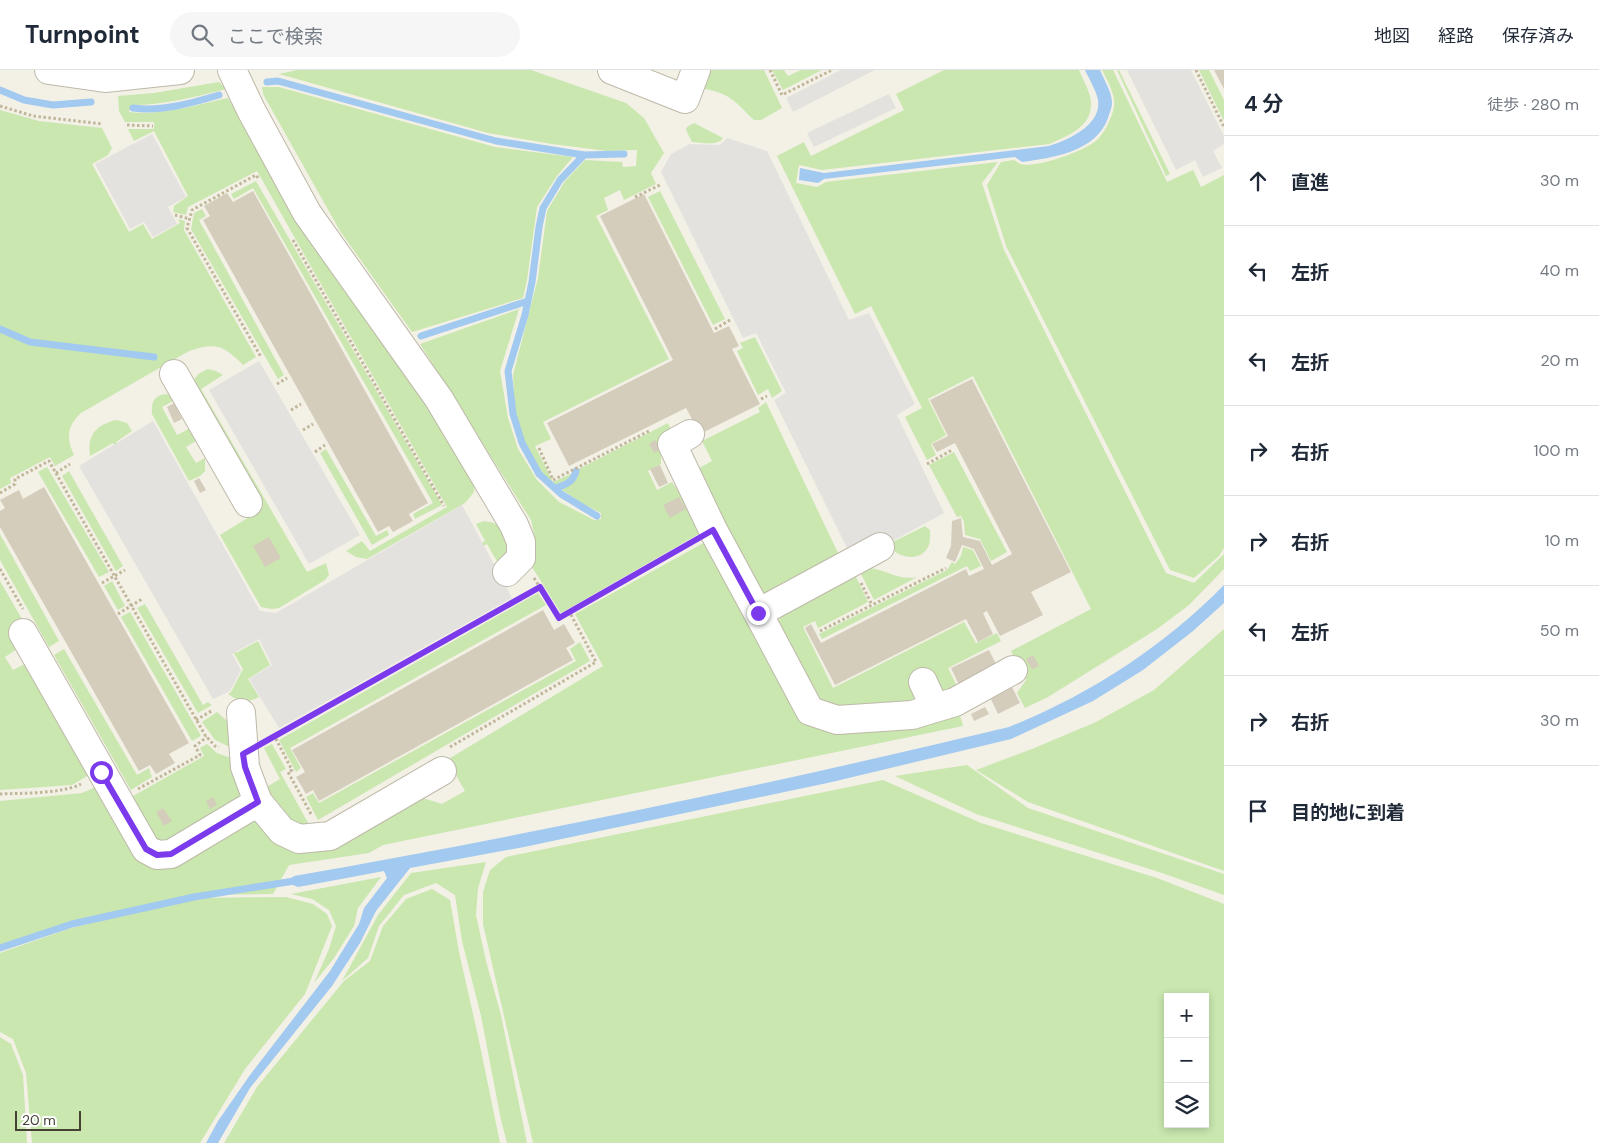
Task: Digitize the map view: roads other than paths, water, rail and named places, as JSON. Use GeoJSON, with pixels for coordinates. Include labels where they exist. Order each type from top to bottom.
{"type":"FeatureCollection","features":[{"type":"Feature","properties":{"kind":"lane"},"geometry":{"type":"LineString","coordinates":[[49,70],[104,78],[180,70]]}},
{"type":"Feature","properties":{"kind":"lane"},"geometry":{"type":"LineString","coordinates":[[232,70],[251,110],[307,213],[439,399],[509,517],[521,542],[519,573]]}},
{"type":"Feature","properties":{"kind":"lane"},"geometry":{"type":"LineString","coordinates":[[612,70],[684,98],[696,70]]}},
{"type":"Feature","properties":{"kind":"lane"},"geometry":{"type":"LineString","coordinates":[[174,374],[248,503]]}},
{"type":"Feature","properties":{"kind":"lane"},"geometry":{"type":"LineString","coordinates":[[690,434],[672,444],[713,530],[810,711],[837,720],[912,715],[955,702],[1013,670]]}},
{"type":"Feature","properties":{"kind":"lane"},"geometry":{"type":"LineString","coordinates":[[758,613],[880,547]]}},
{"type":"Feature","properties":{"kind":"lane"},"geometry":{"type":"LineString","coordinates":[[23,634],[146,849],[157,855],[171,854],[258,802]]}},
{"type":"Feature","properties":{"kind":"lane"},"geometry":{"type":"LineString","coordinates":[[923,682],[935,708]]}},
{"type":"Feature","properties":{"kind":"lane"},"geometry":{"type":"LineString","coordinates":[[240,714],[245,767],[258,802],[282,832],[300,839],[330,836],[443,761]]}},
{"type":"Feature","properties":{"kind":"water"},"geometry":{"type":"Polygon","coordinates":[[[1085,70],[1100,70],[1109,90],[1112,105],[1108,118],[1094,139],[1072,151],[1022,162],[1015,157],[824,179],[818,183],[799,180],[800,168],[824,173],[1049,146],[1057,143],[1082,130],[1095,117],[1098,109],[1098,100],[1085,70]]]}},
{"type":"Feature","properties":{"kind":"water"},"geometry":{"type":"Polygon","coordinates":[[[1224,585],[1224,603],[1193,631],[1143,670],[1093,701],[1011,739],[832,782],[524,847],[410,868],[376,911],[360,943],[332,986],[250,1088],[218,1143],[206,1143],[218,1121],[250,1075],[330,971],[359,924],[364,908],[387,878],[384,871],[298,887],[286,882],[294,876],[474,843],[653,807],[1009,727],[1068,700],[1124,667],[1176,629],[1224,585]]]}},
{"type":"Feature","properties":{"kind":"waterway"},"geometry":{"type":"LineString","coordinates":[[267,82],[278,81],[496,141],[584,155],[624,154]]}},
{"type":"Feature","properties":{"kind":"waterway"},"geometry":{"type":"LineString","coordinates":[[0,90],[24,100],[53,105],[91,102]]}},
{"type":"Feature","properties":{"kind":"waterway"},"geometry":{"type":"LineString","coordinates":[[133,108],[165,108],[219,95]]}},
{"type":"Feature","properties":{"kind":"waterway"},"geometry":{"type":"LineString","coordinates":[[584,155],[560,180],[543,208],[525,315],[508,371],[513,414],[522,443],[539,474],[561,494],[597,516]]}},
{"type":"Feature","properties":{"kind":"waterway"},"geometry":{"type":"LineString","coordinates":[[421,336],[528,301]]}},
{"type":"Feature","properties":{"kind":"waterway"},"geometry":{"type":"LineString","coordinates":[[0,329],[30,342],[154,357]]}},
{"type":"Feature","properties":{"kind":"waterway"},"geometry":{"type":"LineString","coordinates":[[555,488],[568,483],[576,471]]}},
{"type":"Feature","properties":{"kind":"waterway"},"geometry":{"type":"LineString","coordinates":[[0,948],[72,924],[194,897],[294,881]]}}]}
